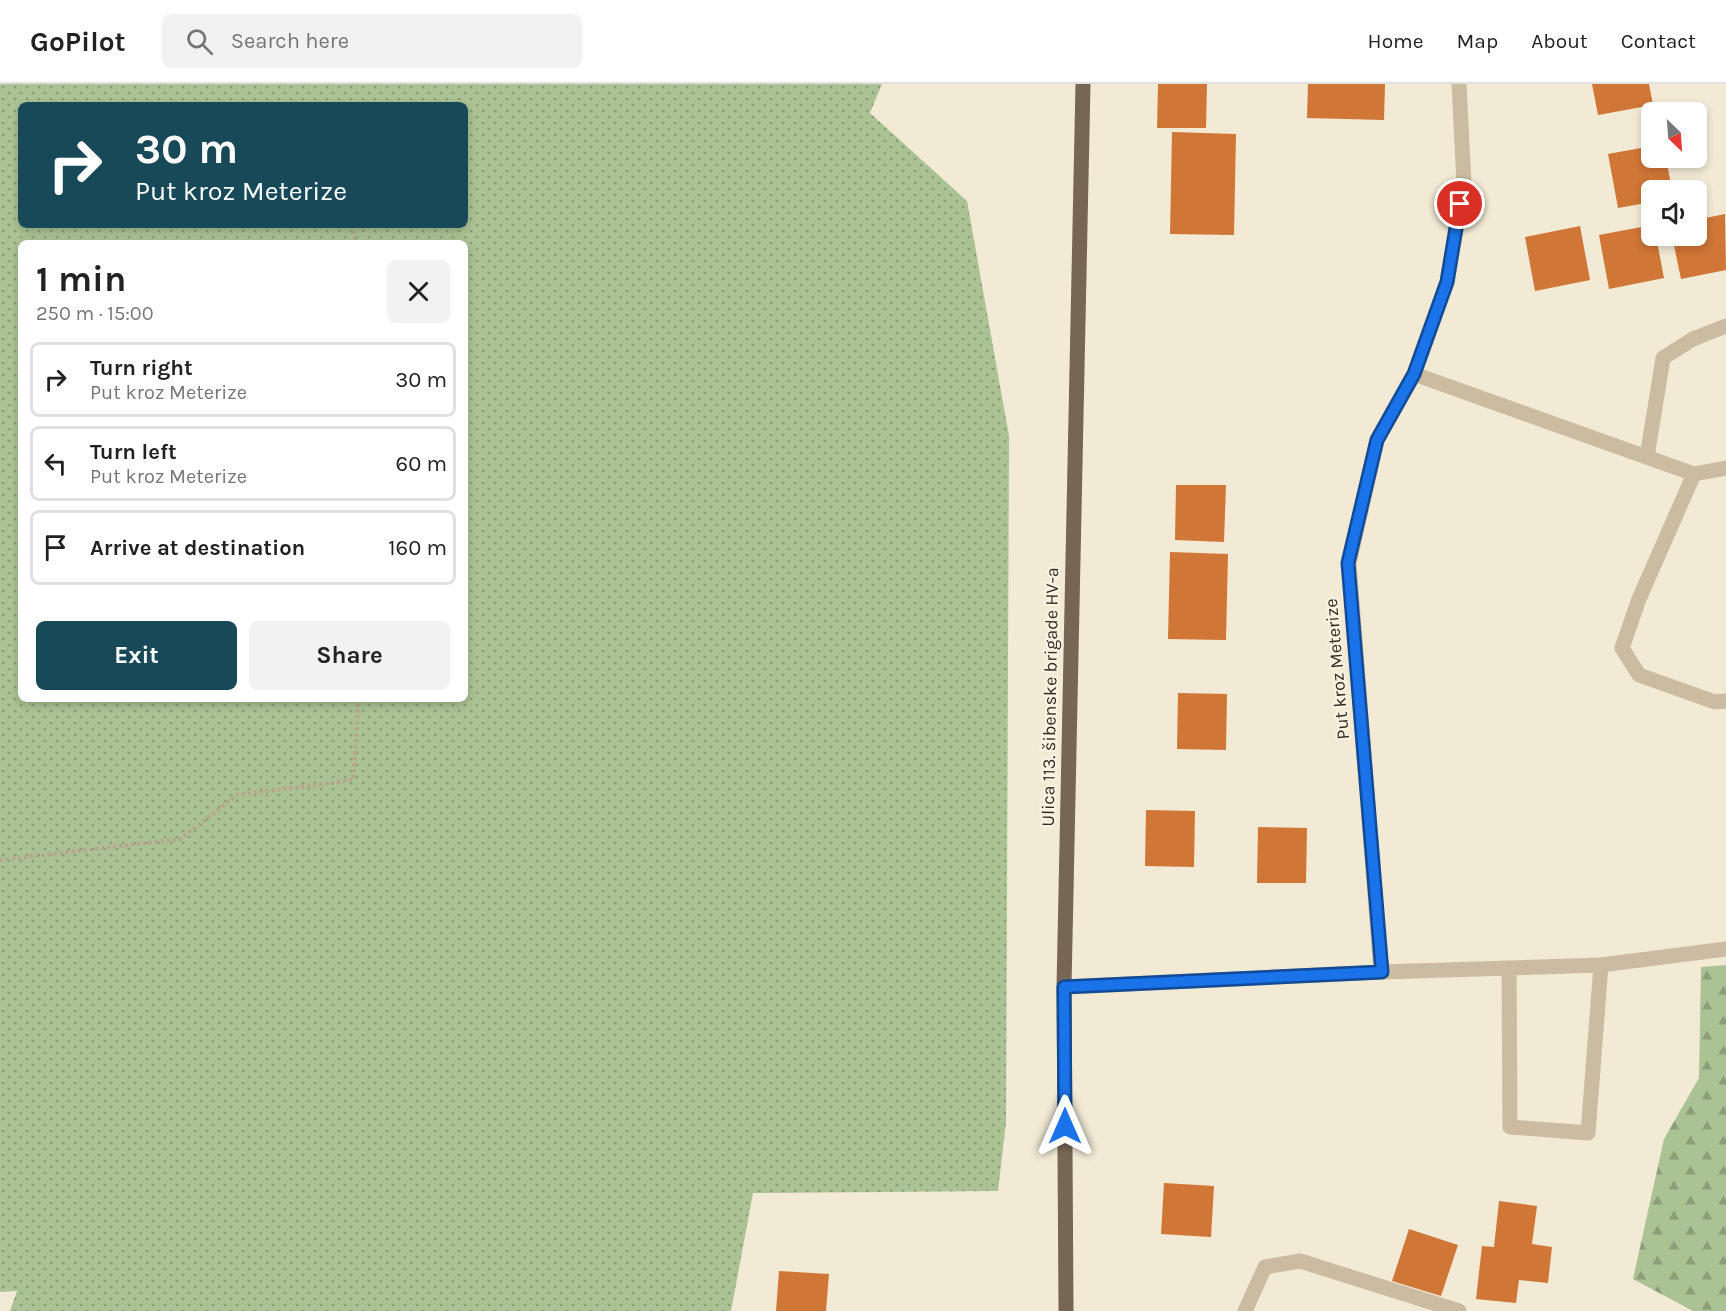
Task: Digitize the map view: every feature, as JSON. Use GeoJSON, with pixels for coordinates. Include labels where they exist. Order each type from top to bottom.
{"type":"FeatureCollection","features":[{"type":"Feature","properties":{"kind":"main road","name":"Ulica 113. šibenske brigade HV-a"},"geometry":{"type":"LineString","coordinates":[[1066,1311],[1064,987],[1083,84]]}},
{"type":"Feature","properties":{"kind":"street","name":"Put kroz Meterize"},"geometry":{"type":"LineString","coordinates":[[1382,972],[1348,563],[1377,440],[1414,374],[1447,282],[1464,184],[1459,84]]}},
{"type":"Feature","properties":{"kind":"street"},"geometry":{"type":"LineString","coordinates":[[1647,457],[1664,358],[1693,339],[1726,326]]}},
{"type":"Feature","properties":{"kind":"street"},"geometry":{"type":"LineString","coordinates":[[1414,374],[1694,474],[1726,468]]}},
{"type":"Feature","properties":{"kind":"street"},"geometry":{"type":"LineString","coordinates":[[1694,474],[1640,599],[1622,648],[1639,675],[1715,702],[1726,701]]}},
{"type":"Feature","properties":{"kind":"street"},"geometry":{"type":"LineString","coordinates":[[1064,987],[1382,972],[1601,965],[1726,949]]}},
{"type":"Feature","properties":{"kind":"street"},"geometry":{"type":"LineString","coordinates":[[1509,968],[1510,1127],[1588,1133],[1601,965]]}},
{"type":"Feature","properties":{"kind":"street"},"geometry":{"type":"LineString","coordinates":[[1245,1311],[1265,1267],[1300,1261],[1459,1311]]}},
{"type":"Feature","properties":{"kind":"path"},"geometry":{"type":"LineString","coordinates":[[0,860],[180,839],[237,795],[353,780],[360,702]]}},
{"type":"Feature","properties":{"kind":"green space"},"geometry":{"type":"Polygon","coordinates":[[[0,84],[882,84],[870,113],[967,201],[1009,436],[1006,1122],[998,1191],[753,1193],[731,1311],[10,1311],[17,1291],[0,1292],[0,84]]]}},
{"type":"Feature","properties":{"kind":"green space"},"geometry":{"type":"Polygon","coordinates":[[[1726,965],[1726,1311],[1693,1311],[1633,1279],[1664,1139],[1699,1078],[1701,967],[1726,965]]]}},
{"type":"Feature","properties":{"kind":"building"},"geometry":{"type":"Polygon","coordinates":[[[1158,84],[1207,84],[1206,128],[1157,128],[1158,84]]]}},
{"type":"Feature","properties":{"kind":"building"},"geometry":{"type":"Polygon","coordinates":[[[1308,84],[1385,84],[1384,120],[1307,118],[1308,84]]]}},
{"type":"Feature","properties":{"kind":"building"},"geometry":{"type":"Polygon","coordinates":[[[1592,84],[1649,84],[1652,102],[1641,102],[1641,107],[1598,115],[1592,84]]]}},
{"type":"Feature","properties":{"kind":"building"},"geometry":{"type":"Polygon","coordinates":[[[1172,132],[1236,134],[1234,235],[1170,234],[1172,132]]]}},
{"type":"Feature","properties":{"kind":"building"},"geometry":{"type":"Polygon","coordinates":[[[1641,148],[1641,168],[1668,168],[1670,180],[1641,180],[1641,204],[1618,208],[1608,154],[1641,148]]]}},
{"type":"Feature","properties":{"kind":"building"},"geometry":{"type":"Polygon","coordinates":[[[1725,214],[1726,270],[1681,279],[1674,246],[1707,246],[1707,218],[1725,214]]]}},
{"type":"Feature","properties":{"kind":"building"},"geometry":{"type":"Polygon","coordinates":[[[1580,226],[1590,280],[1535,291],[1525,237],[1580,226]]]}},
{"type":"Feature","properties":{"kind":"building"},"geometry":{"type":"Polygon","coordinates":[[[1641,227],[1641,246],[1658,246],[1664,278],[1609,289],[1599,235],[1641,227]]]}},
{"type":"Feature","properties":{"kind":"building"},"geometry":{"type":"Polygon","coordinates":[[[1176,485],[1226,485],[1224,542],[1175,540],[1176,485]]]}},
{"type":"Feature","properties":{"kind":"building"},"geometry":{"type":"Polygon","coordinates":[[[1170,552],[1228,554],[1226,640],[1168,639],[1170,552]]]}},
{"type":"Feature","properties":{"kind":"building"},"geometry":{"type":"Polygon","coordinates":[[[1178,693],[1227,694],[1226,750],[1177,749],[1178,693]]]}},
{"type":"Feature","properties":{"kind":"building"},"geometry":{"type":"Polygon","coordinates":[[[1146,810],[1195,811],[1194,867],[1145,866],[1146,810]]]}},
{"type":"Feature","properties":{"kind":"building"},"geometry":{"type":"Polygon","coordinates":[[[1258,827],[1307,828],[1306,883],[1257,883],[1258,827]]]}},
{"type":"Feature","properties":{"kind":"building"},"geometry":{"type":"Polygon","coordinates":[[[1164,1183],[1214,1186],[1211,1237],[1161,1234],[1164,1183]]]}},
{"type":"Feature","properties":{"kind":"building"},"geometry":{"type":"Polygon","coordinates":[[[1499,1201],[1537,1206],[1532,1244],[1552,1247],[1548,1283],[1519,1280],[1516,1303],[1476,1299],[1482,1246],[1494,1247],[1499,1201]]]}},
{"type":"Feature","properties":{"kind":"building"},"geometry":{"type":"Polygon","coordinates":[[[1409,1229],[1458,1245],[1441,1296],[1392,1281],[1409,1229]]]}},
{"type":"Feature","properties":{"kind":"building"},"geometry":{"type":"Polygon","coordinates":[[[779,1271],[829,1274],[826,1311],[776,1311],[779,1271]]]}},
{"type":"Feature","properties":{"kind":"route"},"geometry":{"type":"LineString","coordinates":[[1065,1126],[1064,987],[1382,972],[1348,563],[1377,440],[1414,374],[1447,282],[1460,204]]}}]}
